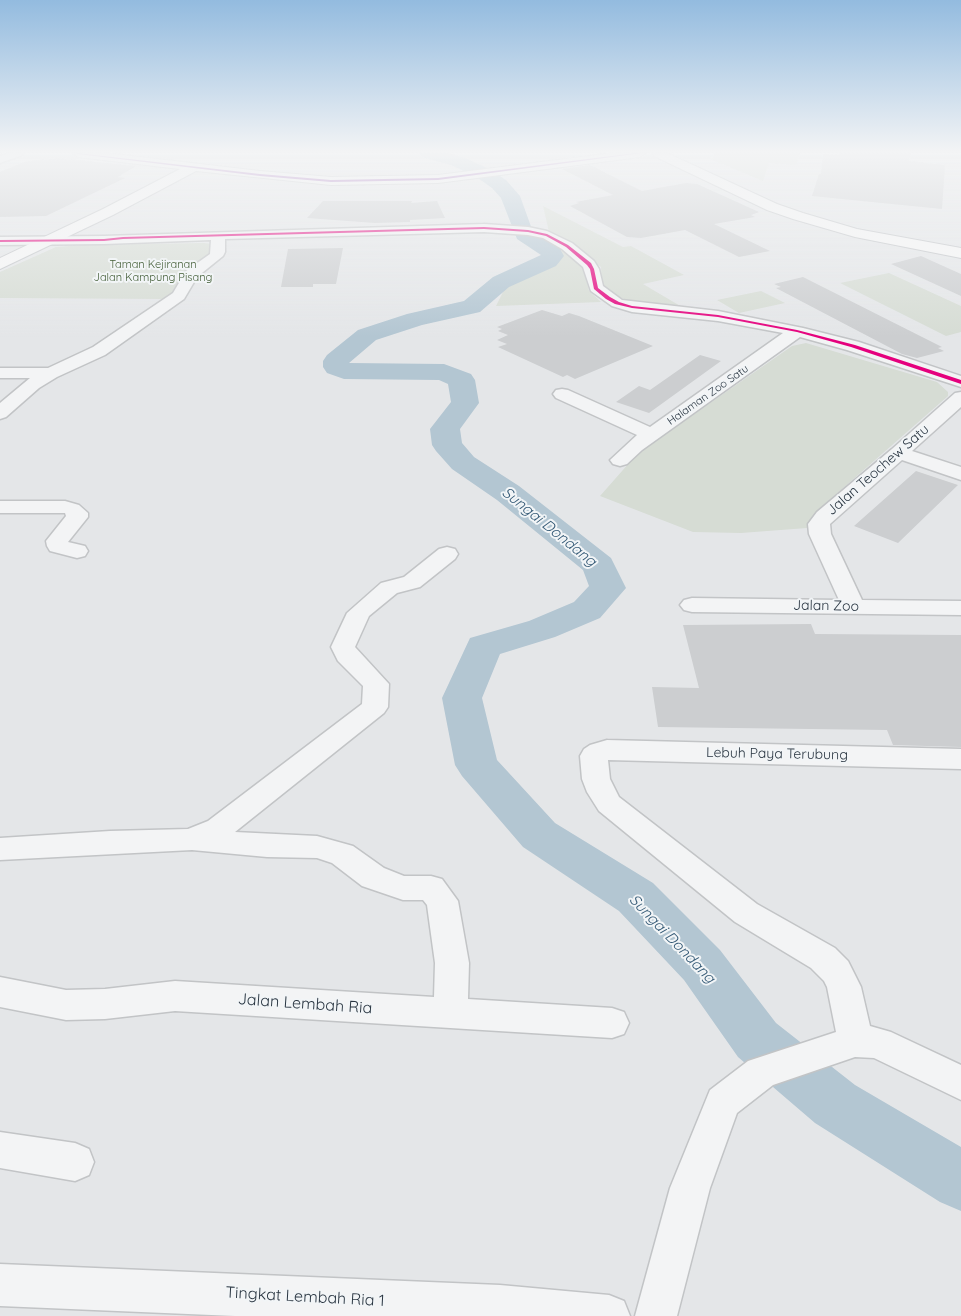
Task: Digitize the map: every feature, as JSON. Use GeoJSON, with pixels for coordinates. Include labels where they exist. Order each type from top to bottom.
{"type":"FeatureCollection","features":[{"type":"Feature","properties":{"kind":"main road"},"geometry":{"type":"LineString","coordinates":[[0,264],[91,214]]}},
{"type":"Feature","properties":{"kind":"main road"},"geometry":{"type":"LineString","coordinates":[[0,255],[102,214]]}},
{"type":"Feature","properties":{"kind":"main road"},"geometry":{"type":"LineString","coordinates":[[106,214],[93,228],[94,232],[106,236]]}},
{"type":"Feature","properties":{"kind":"main road"},"geometry":{"type":"LineString","coordinates":[[794,214],[865,235],[961,253]]}},
{"type":"Feature","properties":{"kind":"main road"},"geometry":{"type":"LineString","coordinates":[[843,214],[934,238],[961,241]]}},
{"type":"Feature","properties":{"kind":"street"},"geometry":{"type":"LineString","coordinates":[[0,236],[104,240],[218,235],[502,228],[528,230],[547,235],[567,246],[589,264],[596,288],[617,303],[632,307],[718,316],[798,331],[853,346],[961,382]]}},
{"type":"Feature","properties":{"kind":"street"},"geometry":{"type":"LineString","coordinates":[[0,413],[33,384],[51,373],[104,348],[179,296],[191,274],[216,256],[218,252],[218,235]]}},
{"type":"Feature","properties":{"kind":"street"},"geometry":{"type":"LineString","coordinates":[[0,241],[106,236],[122,238]]}},
{"type":"Feature","properties":{"kind":"street","name":"Halaman Zoo Satu"},"geometry":{"type":"LineString","coordinates":[[620,460],[798,331]]}},
{"type":"Feature","properties":{"kind":"street"},"geometry":{"type":"LineString","coordinates":[[0,373],[51,373]]}},
{"type":"Feature","properties":{"kind":"street"},"geometry":{"type":"LineString","coordinates":[[562,394],[652,435]]}},
{"type":"Feature","properties":{"kind":"street","name":"Jalan Teochew Satu"},"geometry":{"type":"LineString","coordinates":[[854,607],[823,543],[819,524],[824,516],[900,453],[961,398]]}},
{"type":"Feature","properties":{"kind":"street"},"geometry":{"type":"LineString","coordinates":[[900,453],[961,474]]}},
{"type":"Feature","properties":{"kind":"street"},"geometry":{"type":"LineString","coordinates":[[0,507],[66,507],[72,509],[77,513],[78,518],[57,541],[58,546],[77,551]]}},
{"type":"Feature","properties":{"kind":"street"},"geometry":{"type":"LineString","coordinates":[[190,840],[218,829],[375,707],[376,684],[347,655],[344,647],[346,640],[359,613],[389,588],[412,582],[447,554]]}},
{"type":"Feature","properties":{"kind":"street","name":"Jalan Zoo"},"geometry":{"type":"LineString","coordinates":[[692,604],[961,608]]}},
{"type":"Feature","properties":{"kind":"street","name":"Lebuh Paya Terubung"},"geometry":{"type":"LineString","coordinates":[[855,1041],[844,987],[836,971],[823,958],[746,914],[609,804],[601,792],[596,779],[594,756],[607,750],[961,759]]}},
{"type":"Feature","properties":{"kind":"street"},"geometry":{"type":"LineString","coordinates":[[0,849],[101,842],[190,840],[267,846],[317,847],[342,854],[373,878],[404,888],[431,888],[442,901],[452,962],[451,1013]]}},
{"type":"Feature","properties":{"kind":"street","name":"Jalan Lembah Ria"},"geometry":{"type":"LineString","coordinates":[[0,992],[66,1005],[105,1004],[175,996],[612,1023]]}},
{"type":"Feature","properties":{"kind":"street"},"geometry":{"type":"LineString","coordinates":[[656,1316],[690,1188],[723,1102],[761,1073],[855,1041],[878,1043],[961,1084]]}},
{"type":"Feature","properties":{"kind":"street"},"geometry":{"type":"LineString","coordinates":[[0,1150],[75,1162]]}},
{"type":"Feature","properties":{"kind":"street","name":"Tingkat Lembah Ria 1"},"geometry":{"type":"LineString","coordinates":[[0,1285],[481,1305],[609,1316]]}},
{"type":"Feature","properties":{"kind":"green space"},"geometry":{"type":"Polygon","coordinates":[[[545,214],[559,214],[623,247],[631,246],[684,275],[643,284],[682,307],[645,304],[626,300],[607,292],[602,287],[601,267],[575,247],[549,232],[545,214]]]}},
{"type":"Feature","properties":{"kind":"green space"},"geometry":{"type":"Polygon","coordinates":[[[530,239],[542,239],[553,244],[576,261],[584,270],[589,291],[601,302],[496,306],[505,288],[539,272],[559,258],[560,255],[530,239]]]}},
{"type":"Feature","properties":{"kind":"green space","name":"Taman Kejiranan Jalan Kampung Pisang"},"geometry":{"type":"Polygon","coordinates":[[[211,244],[211,254],[186,272],[172,293],[165,299],[0,298],[0,272],[56,247],[211,244]]]}},
{"type":"Feature","properties":{"kind":"green space"},"geometry":{"type":"Polygon","coordinates":[[[889,273],[961,306],[961,332],[946,336],[840,283],[889,273]]]}},
{"type":"Feature","properties":{"kind":"green space"},"geometry":{"type":"Polygon","coordinates":[[[761,291],[785,303],[739,313],[717,300],[761,291]]]}},
{"type":"Feature","properties":{"kind":"green space"},"geometry":{"type":"Polygon","coordinates":[[[806,343],[937,382],[948,392],[948,396],[817,511],[809,521],[807,528],[741,533],[693,532],[600,496],[637,454],[792,346],[806,343]]]}},
{"type":"Feature","properties":{"kind":"building"},"geometry":{"type":"Polygon","coordinates":[[[0,214],[49,214],[46,216],[0,217],[0,214]]]}},
{"type":"Feature","properties":{"kind":"building"},"geometry":{"type":"Polygon","coordinates":[[[310,214],[443,214],[445,218],[375,223],[307,218],[310,214]]]}},
{"type":"Feature","properties":{"kind":"building"},"geometry":{"type":"Polygon","coordinates":[[[585,214],[753,214],[751,215],[755,217],[714,224],[770,251],[739,257],[685,230],[641,238],[627,237],[585,214]]]}},
{"type":"Feature","properties":{"kind":"building"},"geometry":{"type":"Polygon","coordinates":[[[343,248],[336,284],[313,284],[313,287],[281,287],[288,249],[343,248]]]}},
{"type":"Feature","properties":{"kind":"building"},"geometry":{"type":"Polygon","coordinates":[[[921,256],[961,274],[961,296],[891,264],[921,256]]]}},
{"type":"Feature","properties":{"kind":"building"},"geometry":{"type":"Polygon","coordinates":[[[803,277],[942,347],[938,348],[944,351],[917,358],[902,354],[776,288],[781,287],[774,284],[803,277]]]}},
{"type":"Feature","properties":{"kind":"building"},"geometry":{"type":"Polygon","coordinates":[[[542,310],[562,316],[569,313],[579,316],[653,346],[575,379],[567,375],[563,377],[498,347],[507,344],[497,340],[508,335],[498,331],[502,329],[497,327],[542,310]]]}},
{"type":"Feature","properties":{"kind":"building"},"geometry":{"type":"Polygon","coordinates":[[[700,355],[721,361],[649,413],[616,402],[639,386],[650,390],[700,355]]]}},
{"type":"Feature","properties":{"kind":"building"},"geometry":{"type":"Polygon","coordinates":[[[916,471],[958,485],[898,543],[854,526],[916,471]]]}},
{"type":"Feature","properties":{"kind":"building"},"geometry":{"type":"Polygon","coordinates":[[[811,624],[815,634],[961,635],[961,747],[893,745],[887,730],[658,727],[652,687],[699,688],[683,625],[811,624]]]}},
{"type":"Feature","properties":{"kind":"waterway","name":"Sungai Dondang"},"geometry":{"type":"LineString","coordinates":[[517,214],[524,235],[551,252],[553,256],[548,261],[501,282],[472,307],[416,319],[367,335],[336,361],[336,367],[344,371],[444,372],[461,380],[465,403],[453,416],[445,429],[447,445],[463,463],[508,493],[599,565],[608,588],[587,610],[542,629],[484,646],[462,698],[477,765],[539,835],[636,897],[702,965],[757,1040],[835,1104],[961,1181]]}},
{"type":"Feature","properties":{"kind":"transit line"},"geometry":{"type":"LineString","coordinates":[[0,241],[104,240],[484,228],[528,231],[547,235],[567,246],[589,264],[596,288],[617,303],[632,307],[718,316],[797,331],[853,346],[961,382]]}}]}
